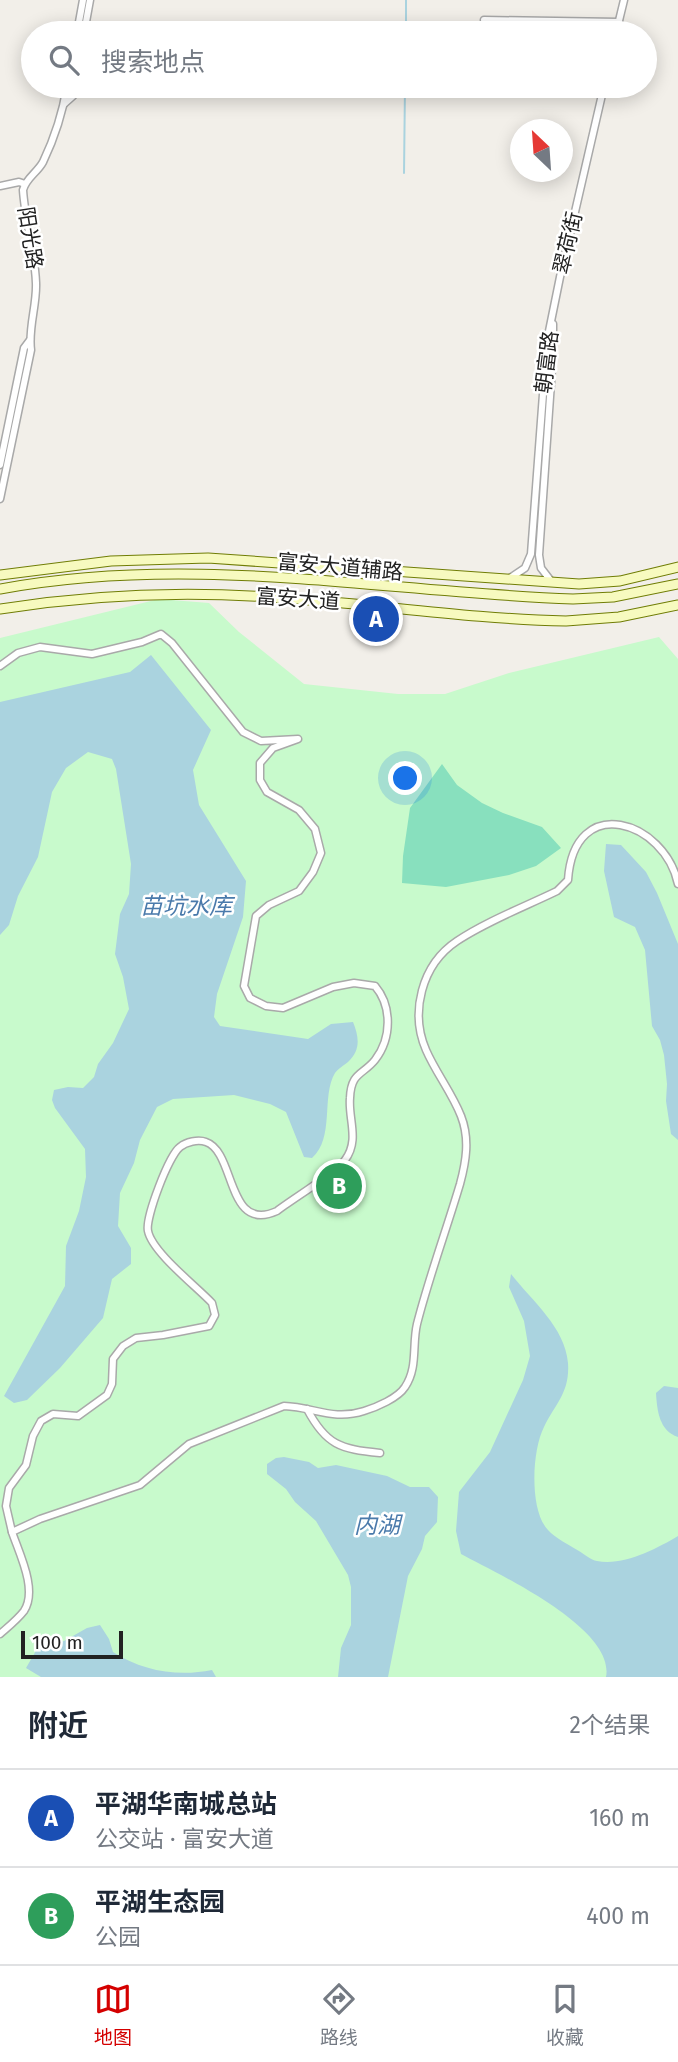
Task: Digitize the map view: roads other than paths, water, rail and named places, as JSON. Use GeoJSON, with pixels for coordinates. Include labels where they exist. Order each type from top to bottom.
{"type":"FeatureCollection","features":[{"type":"Feature","properties":{"kind":"main road","name":"富安大道辅路"},"geometry":{"type":"LineString","coordinates":[[0,575],[111,561],[199,558],[258,560],[557,584],[620,581],[678,567]]}},
{"type":"Feature","properties":{"kind":"main road","name":"富安大道"},"geometry":{"type":"LineString","coordinates":[[0,588],[139,574],[224,573],[594,599],[634,594],[678,584]]}},
{"type":"Feature","properties":{"kind":"main road"},"geometry":{"type":"LineString","coordinates":[[429,574],[506,594]]}},
{"type":"Feature","properties":{"kind":"main road","name":"富安大道"},"geometry":{"type":"LineString","coordinates":[[0,609],[130,596],[239,595],[566,621],[618,617],[678,605]]}},
{"type":"Feature","properties":{"kind":"street"},"geometry":{"type":"LineString","coordinates":[[79,21],[83,0]]}},
{"type":"Feature","properties":{"kind":"street"},"geometry":{"type":"LineString","coordinates":[[87,21],[90,0]]}},
{"type":"Feature","properties":{"kind":"street"},"geometry":{"type":"LineString","coordinates":[[619,21],[624,0]]}},
{"type":"Feature","properties":{"kind":"street"},"geometry":{"type":"LineString","coordinates":[[484,20],[552,21]]}},
{"type":"Feature","properties":{"kind":"street","name":"阳光路"},"geometry":{"type":"LineString","coordinates":[[30,340],[36,302],[36,275],[24,197],[25,184],[44,160],[65,98]]}},
{"type":"Feature","properties":{"kind":"street","name":"阳光路"},"geometry":{"type":"LineString","coordinates":[[64,104],[72,98]]}},
{"type":"Feature","properties":{"kind":"street","name":"翠荷街"},"geometry":{"type":"LineString","coordinates":[[553,318],[559,277],[601,98]]}},
{"type":"Feature","properties":{"kind":"street"},"geometry":{"type":"LineString","coordinates":[[0,186],[25,184]]}},
{"type":"Feature","properties":{"kind":"street","name":"朝富路"},"geometry":{"type":"LineString","coordinates":[[502,580],[520,573],[531,554],[546,353],[553,318]]}},
{"type":"Feature","properties":{"kind":"street","name":"朝富路"},"geometry":{"type":"LineString","coordinates":[[553,318],[553,354],[539,555],[544,575],[557,584]]}},
{"type":"Feature","properties":{"kind":"street"},"geometry":{"type":"LineString","coordinates":[[0,465],[24,348],[30,340]]}},
{"type":"Feature","properties":{"kind":"street"},"geometry":{"type":"LineString","coordinates":[[0,499],[31,350],[30,340]]}},
{"type":"Feature","properties":{"kind":"street"},"geometry":{"type":"LineString","coordinates":[[0,666],[18,653],[40,648],[92,654],[142,642],[161,634],[172,643],[243,732],[261,741],[298,739],[273,748],[260,763],[260,780],[267,792],[299,810],[315,829],[321,853],[313,872],[299,891],[269,905],[256,916],[244,986],[250,998],[266,1006],[283,1007],[333,987],[354,983],[374,986],[383,995],[388,1012],[386,1037],[375,1060],[355,1077],[349,1098],[353,1140],[345,1162],[276,1211],[264,1216],[254,1215],[241,1204],[215,1149],[206,1142],[192,1141],[179,1147],[154,1199],[148,1230],[156,1248],[212,1303],[215,1315],[209,1326],[135,1338],[123,1346],[113,1359],[112,1384],[107,1395],[78,1416],[53,1414],[41,1421],[33,1436],[26,1465],[9,1488],[6,1506],[29,1588],[26,1608],[0,1634]]}},
{"type":"Feature","properties":{"kind":"street"},"geometry":{"type":"LineString","coordinates":[[12,1532],[40,1519],[141,1485],[188,1444],[284,1406],[330,1416],[363,1412],[400,1393],[410,1379],[416,1327],[465,1166],[467,1142],[462,1117],[427,1053],[421,1029],[418,1011],[426,976],[454,943],[557,891],[568,880],[569,863],[576,844],[591,829],[611,824],[632,827],[670,860],[678,884]]}},
{"type":"Feature","properties":{"kind":"street"},"geometry":{"type":"LineString","coordinates":[[307,1409],[315,1425],[337,1446],[380,1453]]}},
{"type":"Feature","properties":{"kind":"water","name":"苗坑水库"},"geometry":{"type":"Polygon","coordinates":[[[151,655],[211,730],[193,770],[199,805],[246,881],[243,917],[217,994],[214,1017],[220,1026],[308,1039],[331,1024],[353,1022],[357,1048],[348,1062],[335,1073],[331,1082],[323,1140],[312,1158],[304,1157],[286,1112],[270,1104],[234,1095],[173,1099],[157,1107],[140,1140],[134,1163],[120,1193],[118,1226],[131,1248],[131,1264],[112,1279],[103,1318],[60,1368],[27,1400],[14,1403],[4,1396],[65,1286],[66,1246],[79,1211],[86,1177],[85,1149],[55,1108],[52,1100],[54,1090],[83,1088],[94,1077],[98,1064],[113,1043],[129,1009],[115,954],[120,914],[129,894],[131,864],[116,769],[112,759],[88,752],[66,768],[52,792],[38,857],[18,896],[9,925],[0,935],[0,702],[130,672],[151,655]]]}},
{"type":"Feature","properties":{"kind":"water"},"geometry":{"type":"Polygon","coordinates":[[[606,844],[621,845],[646,872],[678,944],[678,1140],[671,1134],[664,1055],[652,1026],[645,950],[635,927],[614,917],[604,871],[606,844]]]}},
{"type":"Feature","properties":{"kind":"water"},"geometry":{"type":"Polygon","coordinates":[[[511,1274],[554,1326],[566,1350],[568,1363],[567,1382],[544,1427],[537,1450],[535,1495],[542,1521],[554,1536],[597,1561],[629,1559],[678,1536],[678,1677],[606,1677],[604,1658],[592,1640],[574,1622],[525,1588],[461,1554],[456,1531],[459,1492],[490,1452],[523,1380],[530,1356],[524,1321],[509,1287],[511,1274]]]}},
{"type":"Feature","properties":{"kind":"water"},"geometry":{"type":"Polygon","coordinates":[[[664,1386],[678,1388],[678,1437],[667,1430],[658,1413],[656,1393],[664,1386]]]}},
{"type":"Feature","properties":{"kind":"water","name":"内湖"},"geometry":{"type":"Polygon","coordinates":[[[276,1458],[309,1462],[318,1468],[336,1465],[387,1476],[410,1487],[429,1487],[438,1497],[437,1522],[425,1536],[422,1549],[408,1576],[388,1677],[338,1677],[341,1648],[351,1625],[351,1587],[348,1575],[316,1521],[295,1502],[286,1489],[267,1474],[267,1464],[276,1458]]]}},
{"type":"Feature","properties":{"kind":"water"},"geometry":{"type":"Polygon","coordinates":[[[100,1625],[113,1652],[124,1659],[161,1671],[186,1673],[212,1670],[216,1677],[41,1677],[26,1668],[37,1649],[64,1641],[87,1628],[100,1625]]]}},
{"type":"Feature","properties":{"kind":"waterway"},"geometry":{"type":"LineString","coordinates":[[406,0],[406,21]]}},
{"type":"Feature","properties":{"kind":"waterway"},"geometry":{"type":"LineString","coordinates":[[404,173],[405,98]]}},
{"type":"Feature","properties":{"kind":"place","name":"平湖华南城总站"},"geometry":{"type":"Point","coordinates":[376,619]}},
{"type":"Feature","properties":{"kind":"place","name":"平湖生态园"},"geometry":{"type":"Point","coordinates":[339,1186]}}]}
